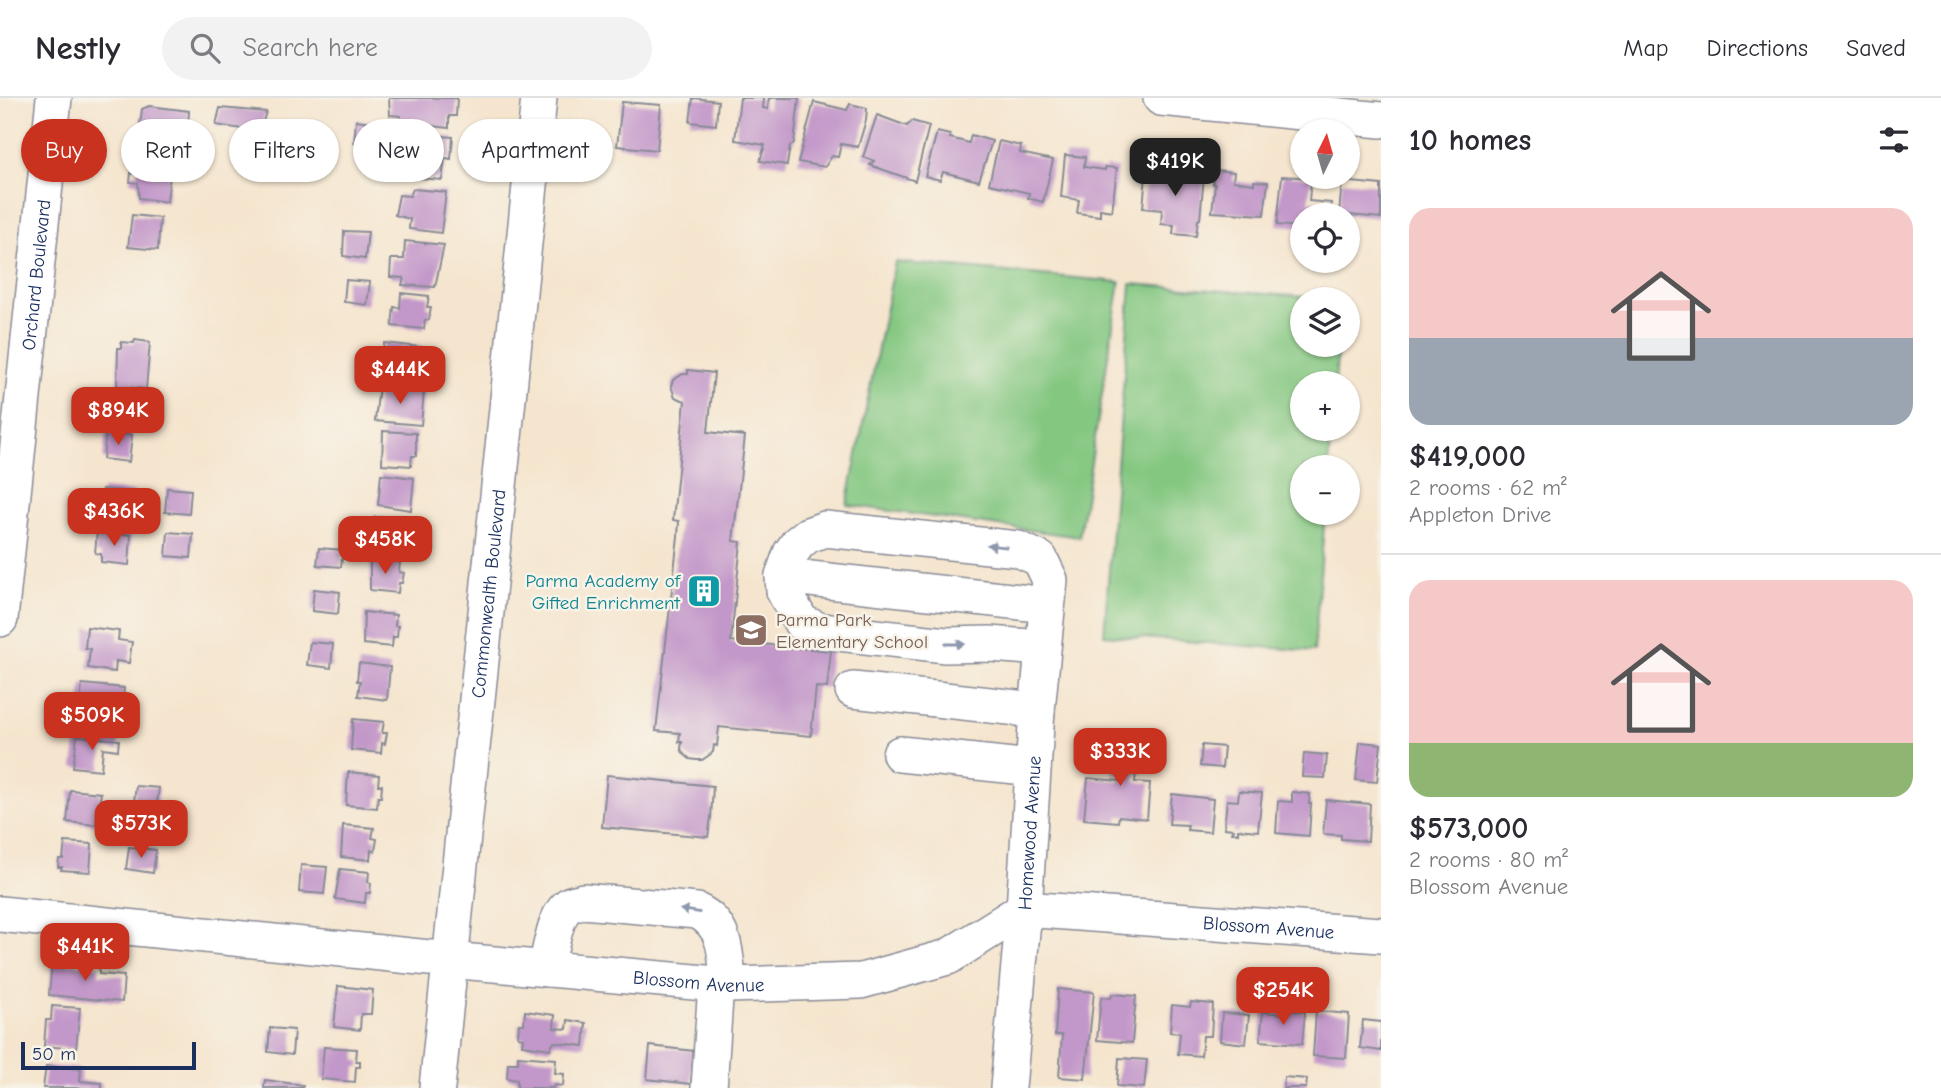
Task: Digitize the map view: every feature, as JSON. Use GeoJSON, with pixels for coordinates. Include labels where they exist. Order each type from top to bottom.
{"type":"FeatureCollection","features":[{"type":"Feature","properties":{"kind":"street","name":"Orchard Boulevard"},"geometry":{"type":"LineString","coordinates":[[0,619],[54,98]]}},
{"type":"Feature","properties":{"kind":"street","name":"Commonwealth Boulevard"},"geometry":{"type":"LineString","coordinates":[[437,1088],[539,98]]}},
{"type":"Feature","properties":{"kind":"street"},"geometry":{"type":"LineString","coordinates":[[1161,98],[1225,101],[1381,120]]}},
{"type":"Feature","properties":{"kind":"street"},"geometry":{"type":"LineString","coordinates":[[783,576],[1048,592],[1040,559],[1018,549],[825,529],[808,535],[791,553],[783,576],[784,591],[801,622],[821,631],[946,645],[990,644],[1042,648]]}},
{"type":"Feature","properties":{"kind":"street","name":"Homewood Avenue"},"geometry":{"type":"LineString","coordinates":[[1008,1088],[1048,592]]}},
{"type":"Feature","properties":{"kind":"street"},"geometry":{"type":"LineString","coordinates":[[853,690],[1037,710]]}},
{"type":"Feature","properties":{"kind":"street"},"geometry":{"type":"LineString","coordinates":[[900,754],[1033,768]]}},
{"type":"Feature","properties":{"kind":"street"},"geometry":{"type":"LineString","coordinates":[[546,969],[552,938],[562,912],[572,903],[583,901],[697,911],[710,917],[721,936],[725,950],[709,1088]]}},
{"type":"Feature","properties":{"kind":"street","name":"Blossom Avenue"},"geometry":{"type":"LineString","coordinates":[[0,914],[449,960],[722,984],[862,981],[948,957],[1024,909],[1381,935]]}},
{"type":"Feature","properties":{"kind":"green space"},"geometry":{"type":"Polygon","coordinates":[[[895,262],[1120,282],[1079,537],[847,505],[895,262]]]}},
{"type":"Feature","properties":{"kind":"green space"},"geometry":{"type":"Polygon","coordinates":[[[1131,284],[1290,296],[1290,357],[1337,357],[1336,371],[1290,371],[1290,441],[1330,441],[1329,455],[1290,455],[1290,525],[1324,525],[1314,651],[1104,635],[1131,284]]]}},
{"type":"Feature","properties":{"kind":"building"},"geometry":{"type":"Polygon","coordinates":[[[389,98],[457,98],[456,116],[449,116],[449,128],[444,127],[444,119],[400,119],[401,116],[390,115],[389,98]]]}},
{"type":"Feature","properties":{"kind":"building"},"geometry":{"type":"Polygon","coordinates":[[[693,98],[718,101],[716,125],[690,122],[693,98]]]}},
{"type":"Feature","properties":{"kind":"building"},"geometry":{"type":"Polygon","coordinates":[[[740,98],[764,98],[763,108],[768,109],[769,98],[799,98],[794,143],[790,146],[787,165],[760,161],[765,145],[735,140],[740,98]]]}},
{"type":"Feature","properties":{"kind":"building"},"geometry":{"type":"Polygon","coordinates":[[[622,102],[661,105],[657,150],[617,146],[622,102]]]}},
{"type":"Feature","properties":{"kind":"building"},"geometry":{"type":"Polygon","coordinates":[[[814,102],[847,110],[850,104],[867,108],[858,147],[841,144],[838,157],[832,156],[825,167],[798,162],[814,102]]]}},
{"type":"Feature","properties":{"kind":"building"},"geometry":{"type":"Polygon","coordinates":[[[149,106],[189,111],[188,119],[141,119],[142,109],[149,106]]]}},
{"type":"Feature","properties":{"kind":"building"},"geometry":{"type":"Polygon","coordinates":[[[220,108],[266,112],[264,119],[229,119],[229,127],[216,125],[220,108]]]}},
{"type":"Feature","properties":{"kind":"building"},"geometry":{"type":"Polygon","coordinates":[[[877,115],[907,126],[912,121],[929,126],[915,181],[870,165],[874,161],[863,157],[877,115]]]}},
{"type":"Feature","properties":{"kind":"building"},"geometry":{"type":"Polygon","coordinates":[[[937,132],[969,143],[971,135],[992,141],[979,181],[943,172],[940,180],[925,176],[937,132]]]}},
{"type":"Feature","properties":{"kind":"building"},"geometry":{"type":"Polygon","coordinates":[[[444,136],[453,137],[451,159],[445,158],[444,165],[444,136]]]}},
{"type":"Feature","properties":{"kind":"building"},"geometry":{"type":"Polygon","coordinates":[[[999,141],[1021,146],[1020,153],[1053,160],[1043,202],[1028,198],[1029,193],[989,184],[999,141]]]}},
{"type":"Feature","properties":{"kind":"building"},"geometry":{"type":"Polygon","coordinates":[[[1065,155],[1085,157],[1084,167],[1105,170],[1105,167],[1117,168],[1112,211],[1100,209],[1100,216],[1077,213],[1079,200],[1061,197],[1065,155]]]}},
{"type":"Feature","properties":{"kind":"building"},"geometry":{"type":"Polygon","coordinates":[[[1147,164],[1169,166],[1168,173],[1204,176],[1196,236],[1173,234],[1174,225],[1161,224],[1162,210],[1143,208],[1147,164]]]}},
{"type":"Feature","properties":{"kind":"building"},"geometry":{"type":"Polygon","coordinates":[[[1214,170],[1234,172],[1233,181],[1254,184],[1254,181],[1268,182],[1264,215],[1212,212],[1214,170]]]}},
{"type":"Feature","properties":{"kind":"building"},"geometry":{"type":"Polygon","coordinates":[[[1282,176],[1290,177],[1290,189],[1310,189],[1309,201],[1331,203],[1290,203],[1290,226],[1277,225],[1282,176]]]}},
{"type":"Feature","properties":{"kind":"building"},"geometry":{"type":"Polygon","coordinates":[[[130,182],[169,182],[167,202],[139,198],[138,183],[130,182]]]}},
{"type":"Feature","properties":{"kind":"building"},"geometry":{"type":"Polygon","coordinates":[[[1360,183],[1381,185],[1381,218],[1360,216],[1360,203],[1340,203],[1341,189],[1360,189],[1360,183]]]}},
{"type":"Feature","properties":{"kind":"building"},"geometry":{"type":"Polygon","coordinates":[[[413,189],[446,192],[441,233],[409,229],[410,219],[395,215],[399,195],[410,196],[413,189]]]}},
{"type":"Feature","properties":{"kind":"building"},"geometry":{"type":"Polygon","coordinates":[[[132,215],[160,218],[158,250],[128,247],[132,215]]]}},
{"type":"Feature","properties":{"kind":"building"},"geometry":{"type":"Polygon","coordinates":[[[344,231],[368,232],[365,259],[343,256],[344,231]]]}},
{"type":"Feature","properties":{"kind":"building"},"geometry":{"type":"Polygon","coordinates":[[[405,241],[444,245],[435,287],[402,285],[404,278],[390,277],[391,259],[404,259],[405,241]]]}},
{"type":"Feature","properties":{"kind":"building"},"geometry":{"type":"Polygon","coordinates":[[[346,280],[370,282],[367,305],[344,302],[346,280]]]}},
{"type":"Feature","properties":{"kind":"building"},"geometry":{"type":"Polygon","coordinates":[[[401,293],[429,296],[427,307],[431,307],[424,329],[392,326],[394,307],[400,308],[401,293]]]}},
{"type":"Feature","properties":{"kind":"building"},"geometry":{"type":"Polygon","coordinates":[[[135,340],[150,342],[146,389],[117,386],[118,348],[121,348],[121,342],[134,343],[135,340]]]}},
{"type":"Feature","properties":{"kind":"building"},"geometry":{"type":"Polygon","coordinates":[[[384,343],[429,348],[425,383],[380,378],[384,343]]]}},
{"type":"Feature","properties":{"kind":"building","name":"Parma Academy of Gifted Enrichment"},"geometry":{"type":"Polygon","coordinates":[[[688,370],[714,373],[708,432],[745,436],[733,541],[741,542],[731,641],[831,651],[827,688],[816,687],[811,736],[719,727],[717,746],[714,745],[713,752],[702,760],[690,759],[684,754],[681,749],[682,742],[679,742],[680,733],[656,731],[678,536],[679,521],[673,520],[685,401],[675,397],[671,386],[673,380],[688,374],[688,370]]]}},
{"type":"Feature","properties":{"kind":"building"},"geometry":{"type":"Polygon","coordinates":[[[379,386],[424,391],[421,425],[375,421],[379,386]]]}},
{"type":"Feature","properties":{"kind":"building"},"geometry":{"type":"Polygon","coordinates":[[[383,431],[416,433],[416,456],[412,456],[411,466],[382,464],[383,431]]]}},
{"type":"Feature","properties":{"kind":"building"},"geometry":{"type":"Polygon","coordinates":[[[106,432],[132,435],[129,462],[103,459],[106,432]]]}},
{"type":"Feature","properties":{"kind":"building"},"geometry":{"type":"Polygon","coordinates":[[[381,474],[414,478],[411,510],[378,505],[381,474]]]}},
{"type":"Feature","properties":{"kind":"building"},"geometry":{"type":"Polygon","coordinates":[[[167,488],[191,490],[189,514],[165,512],[167,488]]]}},
{"type":"Feature","properties":{"kind":"building"},"geometry":{"type":"Polygon","coordinates":[[[102,489],[135,492],[133,521],[105,519],[106,511],[100,511],[102,489]]]}},
{"type":"Feature","properties":{"kind":"building"},"geometry":{"type":"Polygon","coordinates":[[[375,517],[405,519],[407,541],[403,540],[402,550],[373,547],[375,517]]]}},
{"type":"Feature","properties":{"kind":"building"},"geometry":{"type":"Polygon","coordinates":[[[97,531],[131,535],[129,565],[101,562],[101,554],[95,553],[97,531]]]}},
{"type":"Feature","properties":{"kind":"building"},"geometry":{"type":"Polygon","coordinates":[[[168,532],[193,534],[191,558],[166,556],[168,532]]]}},
{"type":"Feature","properties":{"kind":"building"},"geometry":{"type":"Polygon","coordinates":[[[319,548],[343,550],[341,567],[317,565],[319,548]]]}},
{"type":"Feature","properties":{"kind":"building"},"geometry":{"type":"Polygon","coordinates":[[[370,559],[400,562],[399,572],[404,573],[398,593],[370,590],[370,559]]]}},
{"type":"Feature","properties":{"kind":"building"},"geometry":{"type":"Polygon","coordinates":[[[314,589],[340,592],[338,614],[312,611],[314,589]]]}},
{"type":"Feature","properties":{"kind":"building"},"geometry":{"type":"Polygon","coordinates":[[[364,612],[396,615],[397,637],[393,637],[392,647],[363,644],[364,612]]]}},
{"type":"Feature","properties":{"kind":"building"},"geometry":{"type":"Polygon","coordinates":[[[87,627],[119,631],[118,640],[132,642],[129,663],[116,661],[115,672],[88,668],[90,649],[85,648],[87,627]]]}},
{"type":"Feature","properties":{"kind":"building"},"geometry":{"type":"Polygon","coordinates":[[[310,642],[333,644],[331,668],[307,665],[310,642]]]}},
{"type":"Feature","properties":{"kind":"building"},"geometry":{"type":"Polygon","coordinates":[[[359,663],[390,667],[387,700],[358,696],[359,663]]]}},
{"type":"Feature","properties":{"kind":"building"},"geometry":{"type":"Polygon","coordinates":[[[82,684],[124,688],[121,718],[79,714],[82,684]]]}},
{"type":"Feature","properties":{"kind":"building"},"geometry":{"type":"Polygon","coordinates":[[[353,719],[384,722],[382,733],[387,733],[381,753],[351,750],[353,719]]]}},
{"type":"Feature","properties":{"kind":"building"},"geometry":{"type":"Polygon","coordinates":[[[77,736],[119,740],[118,750],[103,748],[101,770],[73,767],[77,736]]]}},
{"type":"Feature","properties":{"kind":"building"},"geometry":{"type":"Polygon","coordinates":[[[1116,741],[1146,744],[1143,773],[1136,772],[1135,782],[1150,783],[1147,819],[1119,816],[1118,822],[1084,819],[1088,778],[1120,781],[1121,774],[1113,773],[1116,741]]]}},
{"type":"Feature","properties":{"kind":"building"},"geometry":{"type":"Polygon","coordinates":[[[1360,742],[1381,744],[1377,782],[1356,780],[1360,742]]]}},
{"type":"Feature","properties":{"kind":"building"},"geometry":{"type":"Polygon","coordinates":[[[1202,745],[1224,747],[1222,768],[1200,766],[1202,745]]]}},
{"type":"Feature","properties":{"kind":"building"},"geometry":{"type":"Polygon","coordinates":[[[1304,753],[1327,755],[1325,778],[1302,777],[1304,753]]]}},
{"type":"Feature","properties":{"kind":"building"},"geometry":{"type":"Polygon","coordinates":[[[348,772],[379,775],[378,785],[382,785],[377,808],[346,805],[348,772]]]}},
{"type":"Feature","properties":{"kind":"building"},"geometry":{"type":"Polygon","coordinates":[[[607,775],[713,786],[708,837],[602,827],[607,775]]]}},
{"type":"Feature","properties":{"kind":"building"},"geometry":{"type":"Polygon","coordinates":[[[136,786],[159,788],[157,803],[134,801],[136,786]]]}},
{"type":"Feature","properties":{"kind":"building"},"geometry":{"type":"Polygon","coordinates":[[[70,790],[101,793],[96,825],[67,822],[70,790]]]}},
{"type":"Feature","properties":{"kind":"building"},"geometry":{"type":"Polygon","coordinates":[[[1239,791],[1262,793],[1258,831],[1238,829],[1238,833],[1232,832],[1234,829],[1224,828],[1227,800],[1238,801],[1239,791]]]}},
{"type":"Feature","properties":{"kind":"building"},"geometry":{"type":"Polygon","coordinates":[[[1292,792],[1310,794],[1309,836],[1276,833],[1278,801],[1292,802],[1292,792]]]}},
{"type":"Feature","properties":{"kind":"building"},"geometry":{"type":"Polygon","coordinates":[[[1172,794],[1213,799],[1210,832],[1187,830],[1188,825],[1169,824],[1172,794]]]}},
{"type":"Feature","properties":{"kind":"building"},"geometry":{"type":"Polygon","coordinates":[[[1326,800],[1370,804],[1368,841],[1341,839],[1341,835],[1323,834],[1326,800]]]}},
{"type":"Feature","properties":{"kind":"building"},"geometry":{"type":"Polygon","coordinates":[[[343,825],[374,828],[372,838],[377,839],[375,851],[371,850],[370,860],[341,857],[343,825]]]}},
{"type":"Feature","properties":{"kind":"building"},"geometry":{"type":"Polygon","coordinates":[[[65,842],[92,844],[90,872],[61,870],[62,867],[58,867],[59,859],[63,859],[65,842]]]}},
{"type":"Feature","properties":{"kind":"building"},"geometry":{"type":"Polygon","coordinates":[[[129,847],[156,850],[153,873],[126,869],[129,847]]]}},
{"type":"Feature","properties":{"kind":"building"},"geometry":{"type":"Polygon","coordinates":[[[301,865],[327,867],[324,894],[299,892],[301,865]]]}},
{"type":"Feature","properties":{"kind":"building"},"geometry":{"type":"Polygon","coordinates":[[[340,869],[369,872],[370,893],[366,893],[365,903],[335,899],[340,869]]]}},
{"type":"Feature","properties":{"kind":"building"},"geometry":{"type":"Polygon","coordinates":[[[52,962],[99,966],[99,974],[124,976],[122,1002],[49,995],[52,962]]]}},
{"type":"Feature","properties":{"kind":"building"},"geometry":{"type":"Polygon","coordinates":[[[338,986],[373,990],[371,1014],[361,1014],[360,1030],[334,1027],[338,986]]]}},
{"type":"Feature","properties":{"kind":"building"},"geometry":{"type":"Polygon","coordinates":[[[1058,989],[1094,992],[1085,1079],[1059,1077],[1062,1035],[1055,1035],[1058,989]]]}},
{"type":"Feature","properties":{"kind":"building"},"geometry":{"type":"Polygon","coordinates":[[[1112,994],[1136,996],[1132,1043],[1097,1040],[1101,997],[1111,998],[1112,994]]]}},
{"type":"Feature","properties":{"kind":"building"},"geometry":{"type":"Polygon","coordinates":[[[1191,1002],[1213,1004],[1211,1036],[1203,1036],[1201,1056],[1178,1054],[1180,1033],[1170,1032],[1172,1005],[1190,1007],[1191,1002]]]}},
{"type":"Feature","properties":{"kind":"building"},"geometry":{"type":"Polygon","coordinates":[[[52,1006],[80,1008],[76,1049],[44,1046],[46,1020],[51,1020],[52,1006]]]}},
{"type":"Feature","properties":{"kind":"building"},"geometry":{"type":"Polygon","coordinates":[[[1286,1010],[1305,1012],[1302,1044],[1260,1041],[1263,1012],[1285,1014],[1286,1010]]]}},
{"type":"Feature","properties":{"kind":"building"},"geometry":{"type":"Polygon","coordinates":[[[525,1011],[555,1015],[554,1028],[567,1029],[568,1020],[586,1023],[584,1046],[554,1042],[550,1049],[522,1045],[523,1038],[518,1037],[519,1024],[524,1024],[525,1011]]]}},
{"type":"Feature","properties":{"kind":"building"},"geometry":{"type":"Polygon","coordinates":[[[1316,1011],[1349,1014],[1346,1058],[1313,1056],[1316,1011]]]}},
{"type":"Feature","properties":{"kind":"building"},"geometry":{"type":"Polygon","coordinates":[[[1222,1013],[1249,1015],[1246,1044],[1220,1041],[1222,1013]]]}},
{"type":"Feature","properties":{"kind":"building"},"geometry":{"type":"Polygon","coordinates":[[[1363,1020],[1381,1022],[1381,1051],[1360,1048],[1363,1020]]]}},
{"type":"Feature","properties":{"kind":"building"},"geometry":{"type":"Polygon","coordinates":[[[270,1028],[294,1030],[292,1055],[268,1052],[270,1028]]]}},
{"type":"Feature","properties":{"kind":"building"},"geometry":{"type":"Polygon","coordinates":[[[650,1046],[694,1051],[691,1084],[647,1079],[650,1046]]]}},
{"type":"Feature","properties":{"kind":"building"},"geometry":{"type":"Polygon","coordinates":[[[324,1047],[357,1049],[356,1061],[360,1061],[360,1067],[356,1067],[355,1082],[321,1079],[324,1047]]]}},
{"type":"Feature","properties":{"kind":"building"},"geometry":{"type":"Polygon","coordinates":[[[518,1056],[556,1059],[555,1073],[564,1074],[563,1086],[517,1088],[517,1080],[507,1078],[508,1063],[518,1063],[518,1056]]]}},
{"type":"Feature","properties":{"kind":"building"},"geometry":{"type":"Polygon","coordinates":[[[1119,1058],[1147,1060],[1144,1088],[1117,1086],[1119,1058]]]}},
{"type":"Feature","properties":{"kind":"building"},"geometry":{"type":"Polygon","coordinates":[[[46,1066],[81,1069],[80,1081],[102,1083],[102,1088],[43,1088],[46,1066]]]}},
{"type":"Feature","properties":{"kind":"building"},"geometry":{"type":"Polygon","coordinates":[[[1284,1077],[1307,1079],[1306,1088],[1283,1088],[1284,1077]]]}},
{"type":"Feature","properties":{"kind":"building"},"geometry":{"type":"Polygon","coordinates":[[[265,1080],[303,1085],[302,1088],[264,1088],[265,1080]]]}},
{"type":"Feature","properties":{"kind":"place","name":"Parma Academy of Gifted Enrichment"},"geometry":{"type":"Point","coordinates":[704,591]}},
{"type":"Feature","properties":{"kind":"place","name":"Parma Park Elementary School"},"geometry":{"type":"Point","coordinates":[751,630]}}]}
